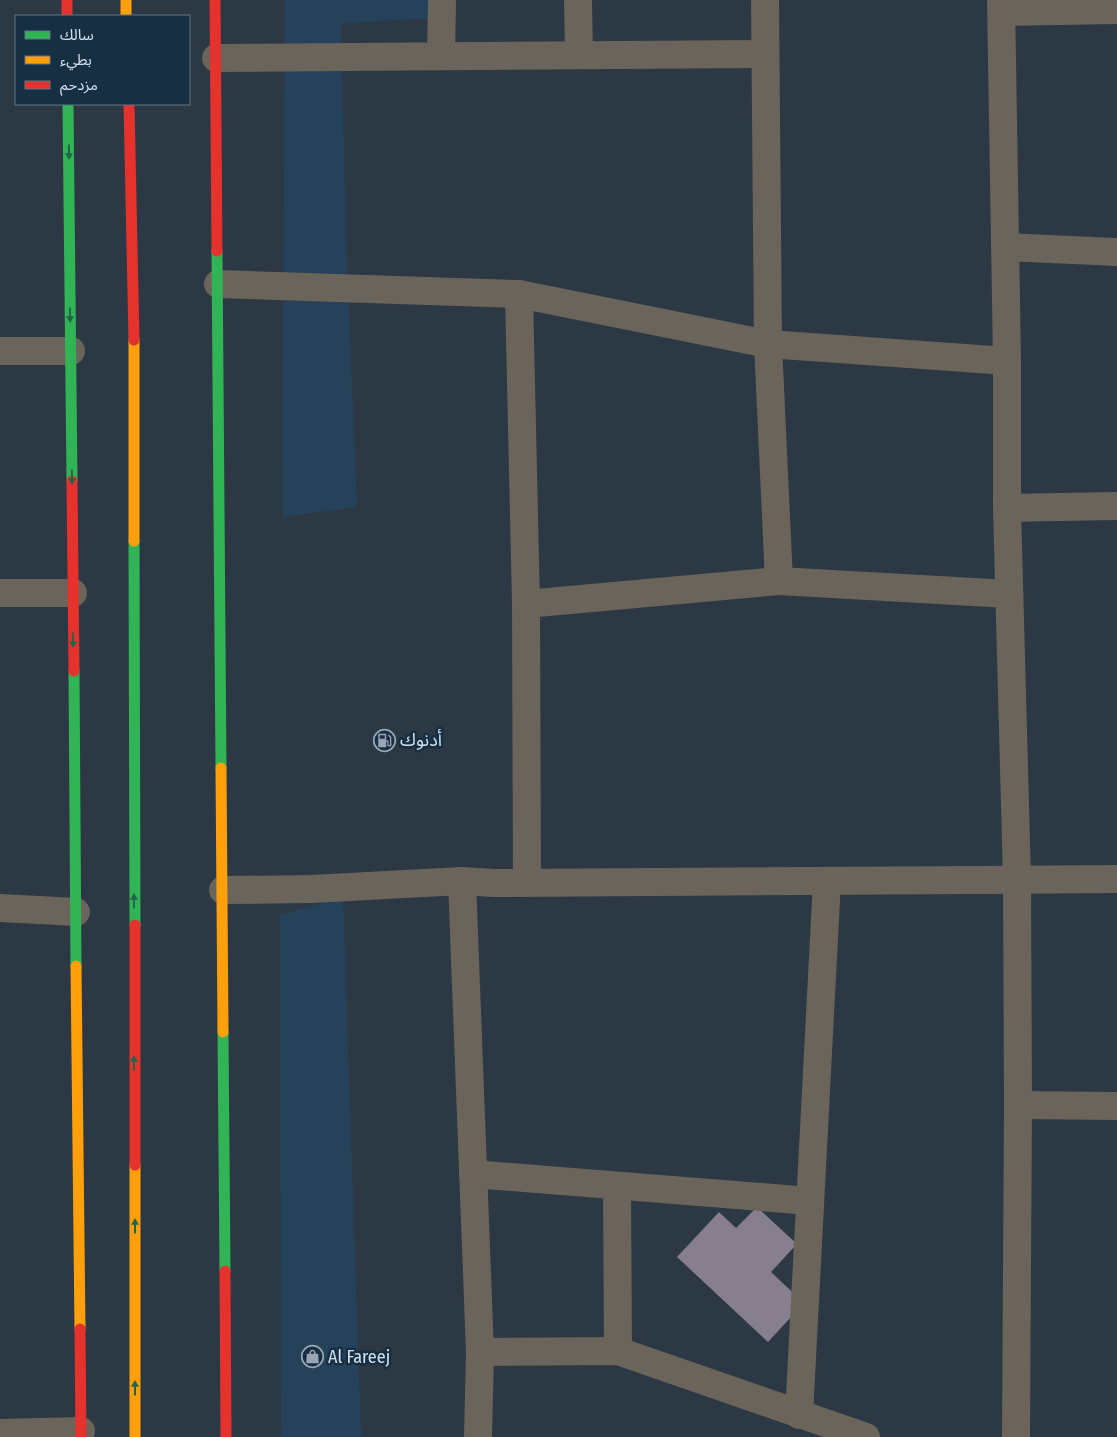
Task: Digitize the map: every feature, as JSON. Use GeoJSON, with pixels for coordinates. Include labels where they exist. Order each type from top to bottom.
{"type":"FeatureCollection","features":[{"type":"Feature","properties":{"kind":"main road"},"geometry":{"type":"LineString","coordinates":[[67,0],[67,15]]}},
{"type":"Feature","properties":{"kind":"main road"},"geometry":{"type":"LineString","coordinates":[[126,0],[126,15]]}},
{"type":"Feature","properties":{"kind":"main road"},"geometry":{"type":"LineString","coordinates":[[215,0],[226,1437]]}},
{"type":"Feature","properties":{"kind":"main road"},"geometry":{"type":"LineString","coordinates":[[68,105],[81,1434]]}},
{"type":"Feature","properties":{"kind":"main road"},"geometry":{"type":"LineString","coordinates":[[129,105],[134,287],[135,1437]]}},
{"type":"Feature","properties":{"kind":"street"},"geometry":{"type":"LineString","coordinates":[[441,56],[442,0]]}},
{"type":"Feature","properties":{"kind":"street"},"geometry":{"type":"LineString","coordinates":[[578,0],[579,55]]}},
{"type":"Feature","properties":{"kind":"street"},"geometry":{"type":"LineString","coordinates":[[765,0],[768,344],[779,581]]}},
{"type":"Feature","properties":{"kind":"street"},"geometry":{"type":"LineString","coordinates":[[1016,1437],[1017,879],[1007,508],[1002,6],[1117,10]]}},
{"type":"Feature","properties":{"kind":"street"},"geometry":{"type":"LineString","coordinates":[[216,58],[764,54]]}},
{"type":"Feature","properties":{"kind":"street"},"geometry":{"type":"LineString","coordinates":[[1005,247],[1117,252]]}},
{"type":"Feature","properties":{"kind":"street"},"geometry":{"type":"LineString","coordinates":[[218,284],[519,294],[768,344],[1007,361]]}},
{"type":"Feature","properties":{"kind":"street"},"geometry":{"type":"LineString","coordinates":[[519,294],[526,604],[527,883]]}},
{"type":"Feature","properties":{"kind":"street"},"geometry":{"type":"LineString","coordinates":[[0,351],[71,351]]}},
{"type":"Feature","properties":{"kind":"street"},"geometry":{"type":"LineString","coordinates":[[1007,508],[1117,506]]}},
{"type":"Feature","properties":{"kind":"street"},"geometry":{"type":"LineString","coordinates":[[526,604],[779,581],[1009,594]]}},
{"type":"Feature","properties":{"kind":"street"},"geometry":{"type":"LineString","coordinates":[[0,593],[73,593]]}},
{"type":"Feature","properties":{"kind":"street"},"geometry":{"type":"LineString","coordinates":[[223,890],[311,889],[462,881],[527,883],[1117,879]]}},
{"type":"Feature","properties":{"kind":"street"},"geometry":{"type":"LineString","coordinates":[[462,881],[480,1352],[478,1437]]}},
{"type":"Feature","properties":{"kind":"street"},"geometry":{"type":"LineString","coordinates":[[799,1414],[827,881]]}},
{"type":"Feature","properties":{"kind":"street"},"geometry":{"type":"LineString","coordinates":[[0,908],[76,912]]}},
{"type":"Feature","properties":{"kind":"street"},"geometry":{"type":"LineString","coordinates":[[1018,1105],[1117,1106]]}},
{"type":"Feature","properties":{"kind":"street"},"geometry":{"type":"LineString","coordinates":[[473,1174],[810,1201]]}},
{"type":"Feature","properties":{"kind":"street"},"geometry":{"type":"LineString","coordinates":[[617,1186],[618,1351]]}},
{"type":"Feature","properties":{"kind":"street"},"geometry":{"type":"LineString","coordinates":[[480,1352],[618,1351],[866,1437]]}},
{"type":"Feature","properties":{"kind":"street"},"geometry":{"type":"LineString","coordinates":[[0,1433],[81,1434]]}},
{"type":"Feature","properties":{"kind":"shaded area"},"geometry":{"type":"Polygon","coordinates":[[[285,0],[456,0],[456,17],[341,23],[346,239],[357,507],[282,517],[285,0]]]}},
{"type":"Feature","properties":{"kind":"shaded area"},"geometry":{"type":"Polygon","coordinates":[[[343,897],[361,1437],[281,1437],[280,915],[343,897]]]}},
{"type":"Feature","properties":{"kind":"building"},"geometry":{"type":"Polygon","coordinates":[[[757,1207],[797,1244],[771,1272],[804,1303],[768,1342],[677,1257],[719,1212],[736,1228],[757,1207]]]}},
{"type":"Feature","properties":{"kind":"traffic: fast"},"geometry":{"type":"LineString","coordinates":[[68,105],[72,481]]}},
{"type":"Feature","properties":{"kind":"traffic: fast"},"geometry":{"type":"LineString","coordinates":[[217,251],[221,768]]}},
{"type":"Feature","properties":{"kind":"traffic: fast"},"geometry":{"type":"LineString","coordinates":[[134,541],[135,925]]}},
{"type":"Feature","properties":{"kind":"traffic: fast"},"geometry":{"type":"LineString","coordinates":[[74,671],[76,966]]}},
{"type":"Feature","properties":{"kind":"traffic: fast"},"geometry":{"type":"LineString","coordinates":[[223,1032],[225,1271]]}},
{"type":"Feature","properties":{"kind":"traffic: slow"},"geometry":{"type":"LineString","coordinates":[[126,0],[126,15]]}},
{"type":"Feature","properties":{"kind":"traffic: slow"},"geometry":{"type":"LineString","coordinates":[[134,340],[134,541]]}},
{"type":"Feature","properties":{"kind":"traffic: slow"},"geometry":{"type":"LineString","coordinates":[[221,768],[223,1032]]}},
{"type":"Feature","properties":{"kind":"traffic: slow"},"geometry":{"type":"LineString","coordinates":[[76,966],[80,1329]]}},
{"type":"Feature","properties":{"kind":"traffic: slow"},"geometry":{"type":"LineString","coordinates":[[135,1165],[135,1437]]}},
{"type":"Feature","properties":{"kind":"traffic: jam"},"geometry":{"type":"LineString","coordinates":[[67,0],[67,15]]}},
{"type":"Feature","properties":{"kind":"traffic: jam"},"geometry":{"type":"LineString","coordinates":[[215,0],[217,251]]}},
{"type":"Feature","properties":{"kind":"traffic: jam"},"geometry":{"type":"LineString","coordinates":[[129,105],[134,340]]}},
{"type":"Feature","properties":{"kind":"traffic: jam"},"geometry":{"type":"LineString","coordinates":[[72,481],[74,671]]}},
{"type":"Feature","properties":{"kind":"traffic: jam"},"geometry":{"type":"LineString","coordinates":[[135,925],[135,1165]]}},
{"type":"Feature","properties":{"kind":"traffic: jam"},"geometry":{"type":"LineString","coordinates":[[225,1271],[226,1437]]}},
{"type":"Feature","properties":{"kind":"traffic: jam"},"geometry":{"type":"LineString","coordinates":[[80,1329],[81,1437]]}},
{"type":"Feature","properties":{"kind":"place","name":"أدنوك"},"geometry":{"type":"Point","coordinates":[384,740]}},
{"type":"Feature","properties":{"kind":"place","name":"Al Fareej"},"geometry":{"type":"Point","coordinates":[312,1357]}}]}
